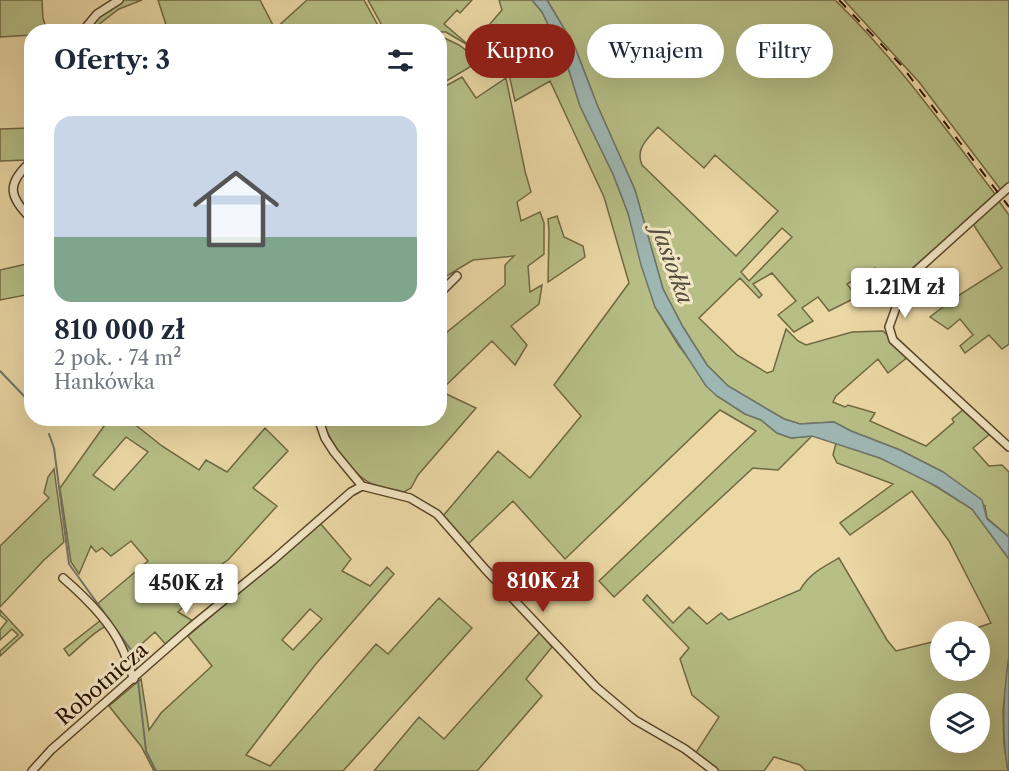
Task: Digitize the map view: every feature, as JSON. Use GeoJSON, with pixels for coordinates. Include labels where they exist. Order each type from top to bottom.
{"type":"FeatureCollection","features":[{"type":"Feature","properties":{"kind":"street"},"geometry":{"type":"LineString","coordinates":[[89,24],[97,14],[118,0]]}},
{"type":"Feature","properties":{"kind":"street"},"geometry":{"type":"LineString","coordinates":[[24,169],[15,179],[11,191],[17,205],[24,212]]}},
{"type":"Feature","properties":{"kind":"street"},"geometry":{"type":"LineString","coordinates":[[1009,187],[906,280],[889,330],[893,340],[1009,447]]}},
{"type":"Feature","properties":{"kind":"street"},"geometry":{"type":"LineString","coordinates":[[447,286],[457,276]]}},
{"type":"Feature","properties":{"kind":"street"},"geometry":{"type":"LineString","coordinates":[[321,426],[334,452],[362,486],[410,498],[437,514],[484,569],[596,687],[635,720],[685,749],[714,771]]}},
{"type":"Feature","properties":{"kind":"street","name":"Robotnicza"},"geometry":{"type":"LineString","coordinates":[[32,771],[51,750],[191,627],[351,492],[362,486]]}},
{"type":"Feature","properties":{"kind":"street"},"geometry":{"type":"LineString","coordinates":[[63,578],[93,607],[122,646],[134,679]]}},
{"type":"Feature","properties":{"kind":"green space"},"geometry":{"type":"Polygon","coordinates":[[[0,0],[42,0],[45,24],[24,24],[24,35],[0,37],[0,0]]]}},
{"type":"Feature","properties":{"kind":"green space"},"geometry":{"type":"Polygon","coordinates":[[[124,0],[142,0],[119,9],[99,24],[92,24],[100,15],[124,0]]]}},
{"type":"Feature","properties":{"kind":"green space"},"geometry":{"type":"Polygon","coordinates":[[[158,0],[260,0],[272,24],[166,24],[158,0]]]}},
{"type":"Feature","properties":{"kind":"green space"},"geometry":{"type":"Polygon","coordinates":[[[307,0],[364,0],[377,24],[281,24],[307,0]]]}},
{"type":"Feature","properties":{"kind":"green space"},"geometry":{"type":"Polygon","coordinates":[[[368,0],[472,0],[460,13],[457,10],[444,24],[381,24],[368,0]]]}},
{"type":"Feature","properties":{"kind":"green space"},"geometry":{"type":"Polygon","coordinates":[[[499,0],[532,0],[548,24],[490,24],[502,10],[499,0]]]}},
{"type":"Feature","properties":{"kind":"green space"},"geometry":{"type":"Polygon","coordinates":[[[547,0],[835,0],[857,22],[918,94],[995,194],[904,276],[903,281],[888,286],[875,268],[847,284],[857,297],[829,311],[818,297],[802,308],[813,321],[794,332],[778,315],[796,301],[772,273],[753,284],[762,295],[759,298],[740,278],[699,318],[737,355],[767,373],[773,371],[786,329],[798,341],[806,345],[852,332],[883,331],[909,356],[888,373],[878,359],[836,396],[833,402],[875,413],[870,421],[926,446],[954,422],[952,419],[964,409],[991,433],[973,448],[989,466],[1002,465],[1009,472],[1009,537],[987,518],[985,506],[943,472],[900,450],[834,422],[800,424],[784,419],[728,386],[707,365],[663,289],[635,190],[598,107],[575,48],[575,24],[561,24],[547,0]],[[658,127],[641,149],[642,165],[736,256],[778,211],[715,155],[704,168],[658,127]],[[782,228],[741,272],[749,281],[792,237],[782,228]]]}},
{"type":"Feature","properties":{"kind":"green space"},"geometry":{"type":"Polygon","coordinates":[[[844,0],[1009,0],[1009,184],[1001,190],[919,82],[844,0]]]}},
{"type":"Feature","properties":{"kind":"green space"},"geometry":{"type":"Polygon","coordinates":[[[447,27],[465,42],[465,43],[447,33],[447,27]]]}},
{"type":"Feature","properties":{"kind":"green space"},"geometry":{"type":"Polygon","coordinates":[[[447,39],[465,50],[465,70],[447,81],[447,39]]]}},
{"type":"Feature","properties":{"kind":"green space"},"geometry":{"type":"Polygon","coordinates":[[[462,77],[476,98],[506,78],[531,192],[517,202],[521,221],[540,212],[544,223],[544,254],[528,266],[530,292],[542,285],[539,304],[511,326],[527,345],[515,365],[492,341],[447,384],[447,332],[505,285],[505,265],[514,256],[473,260],[447,276],[447,85],[462,77]]]}},
{"type":"Feature","properties":{"kind":"green space"},"geometry":{"type":"Polygon","coordinates":[[[510,78],[571,78],[580,106],[613,174],[628,213],[655,307],[679,346],[717,396],[745,414],[761,420],[777,433],[791,438],[812,436],[778,470],[753,468],[614,597],[599,581],[756,431],[720,410],[565,559],[513,501],[467,545],[443,516],[498,451],[530,478],[581,416],[554,385],[629,283],[604,197],[550,81],[515,101],[510,78]]]}},
{"type":"Feature","properties":{"kind":"green space"},"geometry":{"type":"Polygon","coordinates":[[[24,128],[24,160],[0,161],[0,129],[24,128]]]}},
{"type":"Feature","properties":{"kind":"green space"},"geometry":{"type":"Polygon","coordinates":[[[998,200],[1009,215],[1009,344],[1002,349],[989,335],[965,353],[960,346],[973,335],[960,319],[948,329],[930,317],[956,297],[1002,268],[973,224],[998,200]]]}},
{"type":"Feature","properties":{"kind":"green space"},"geometry":{"type":"Polygon","coordinates":[[[557,216],[564,237],[583,246],[585,257],[548,282],[548,219],[557,216]]]}},
{"type":"Feature","properties":{"kind":"green space"},"geometry":{"type":"Polygon","coordinates":[[[24,265],[24,295],[0,300],[0,270],[24,265]]]}},
{"type":"Feature","properties":{"kind":"green space"},"geometry":{"type":"Polygon","coordinates":[[[447,394],[476,408],[418,475],[411,488],[404,492],[368,482],[352,469],[324,426],[447,426],[447,394]]]}},
{"type":"Feature","properties":{"kind":"green space"},"geometry":{"type":"Polygon","coordinates":[[[104,426],[137,426],[199,470],[206,460],[227,472],[265,428],[288,451],[253,488],[277,506],[228,560],[210,572],[209,581],[178,612],[193,621],[167,646],[155,632],[128,656],[96,608],[96,605],[148,561],[131,541],[111,556],[102,548],[96,552],[91,546],[79,574],[71,562],[60,488],[104,426]],[[126,437],[93,475],[114,490],[148,452],[126,437]]]}},
{"type":"Feature","properties":{"kind":"green space"},"geometry":{"type":"Polygon","coordinates":[[[836,443],[880,458],[916,474],[972,509],[1009,559],[1009,656],[1003,711],[1008,771],[806,771],[800,765],[774,757],[764,771],[717,771],[695,754],[719,717],[692,695],[680,659],[689,648],[643,600],[647,595],[673,623],[689,607],[707,624],[721,613],[729,620],[800,590],[812,575],[839,558],[887,640],[896,651],[930,642],[930,681],[990,681],[991,623],[949,541],[912,491],[850,535],[840,523],[893,484],[837,463],[833,455],[836,443]]]}},
{"type":"Feature","properties":{"kind":"green space"},"geometry":{"type":"Polygon","coordinates":[[[54,469],[64,542],[0,607],[0,546],[49,498],[44,493],[48,477],[54,469]]]}},
{"type":"Feature","properties":{"kind":"green space"},"geometry":{"type":"Polygon","coordinates":[[[320,523],[351,559],[342,571],[370,586],[387,567],[394,574],[315,665],[246,755],[270,766],[376,644],[388,654],[439,598],[472,628],[343,771],[154,771],[141,746],[109,706],[141,679],[149,730],[161,713],[212,666],[188,636],[320,523]],[[310,609],[282,640],[293,650],[322,619],[310,609]]]}},
{"type":"Feature","properties":{"kind":"green space"},"geometry":{"type":"Polygon","coordinates":[[[0,610],[23,635],[0,656],[0,651],[18,635],[12,629],[0,640],[0,630],[7,621],[0,615],[0,610]]]}},
{"type":"Feature","properties":{"kind":"green space"},"geometry":{"type":"Polygon","coordinates":[[[101,620],[106,626],[69,656],[64,649],[101,620]]]}},
{"type":"Feature","properties":{"kind":"green space"},"geometry":{"type":"Polygon","coordinates":[[[540,632],[552,647],[526,679],[542,696],[477,771],[374,771],[419,717],[444,739],[540,632]]]}},
{"type":"Feature","properties":{"kind":"water"},"geometry":{"type":"Polygon","coordinates":[[[532,0],[547,0],[561,24],[548,24],[532,0]]]}},
{"type":"Feature","properties":{"kind":"water"},"geometry":{"type":"Polygon","coordinates":[[[575,48],[598,107],[635,190],[663,289],[707,365],[728,386],[784,419],[800,424],[834,422],[900,450],[943,472],[982,500],[987,519],[1009,537],[1009,559],[972,509],[936,486],[880,458],[812,436],[791,438],[777,433],[761,420],[745,414],[717,396],[706,386],[655,307],[641,265],[628,213],[613,174],[580,106],[571,78],[575,78],[575,48]]]}},
{"type":"Feature","properties":{"kind":"water"},"geometry":{"type":"Polygon","coordinates":[[[1009,656],[1008,771],[1004,742],[1004,714],[1009,656]]]}},
{"type":"Feature","properties":{"kind":"waterway"},"geometry":{"type":"LineString","coordinates":[[0,371],[24,396]]}},
{"type":"Feature","properties":{"kind":"waterway"},"geometry":{"type":"LineString","coordinates":[[49,434],[54,448],[69,564],[131,650],[137,669]]}},
{"type":"Feature","properties":{"kind":"waterway"},"geometry":{"type":"LineString","coordinates":[[138,680],[146,751],[156,771]]}},
{"type":"Feature","properties":{"kind":"railway"},"geometry":{"type":"LineString","coordinates":[[839,0],[901,65],[1009,207]]}},
{"type":"Feature","properties":{"kind":"water label","name":"Jasiołka"},"geometry":{"type":"Point","coordinates":[673,265]}}]}
